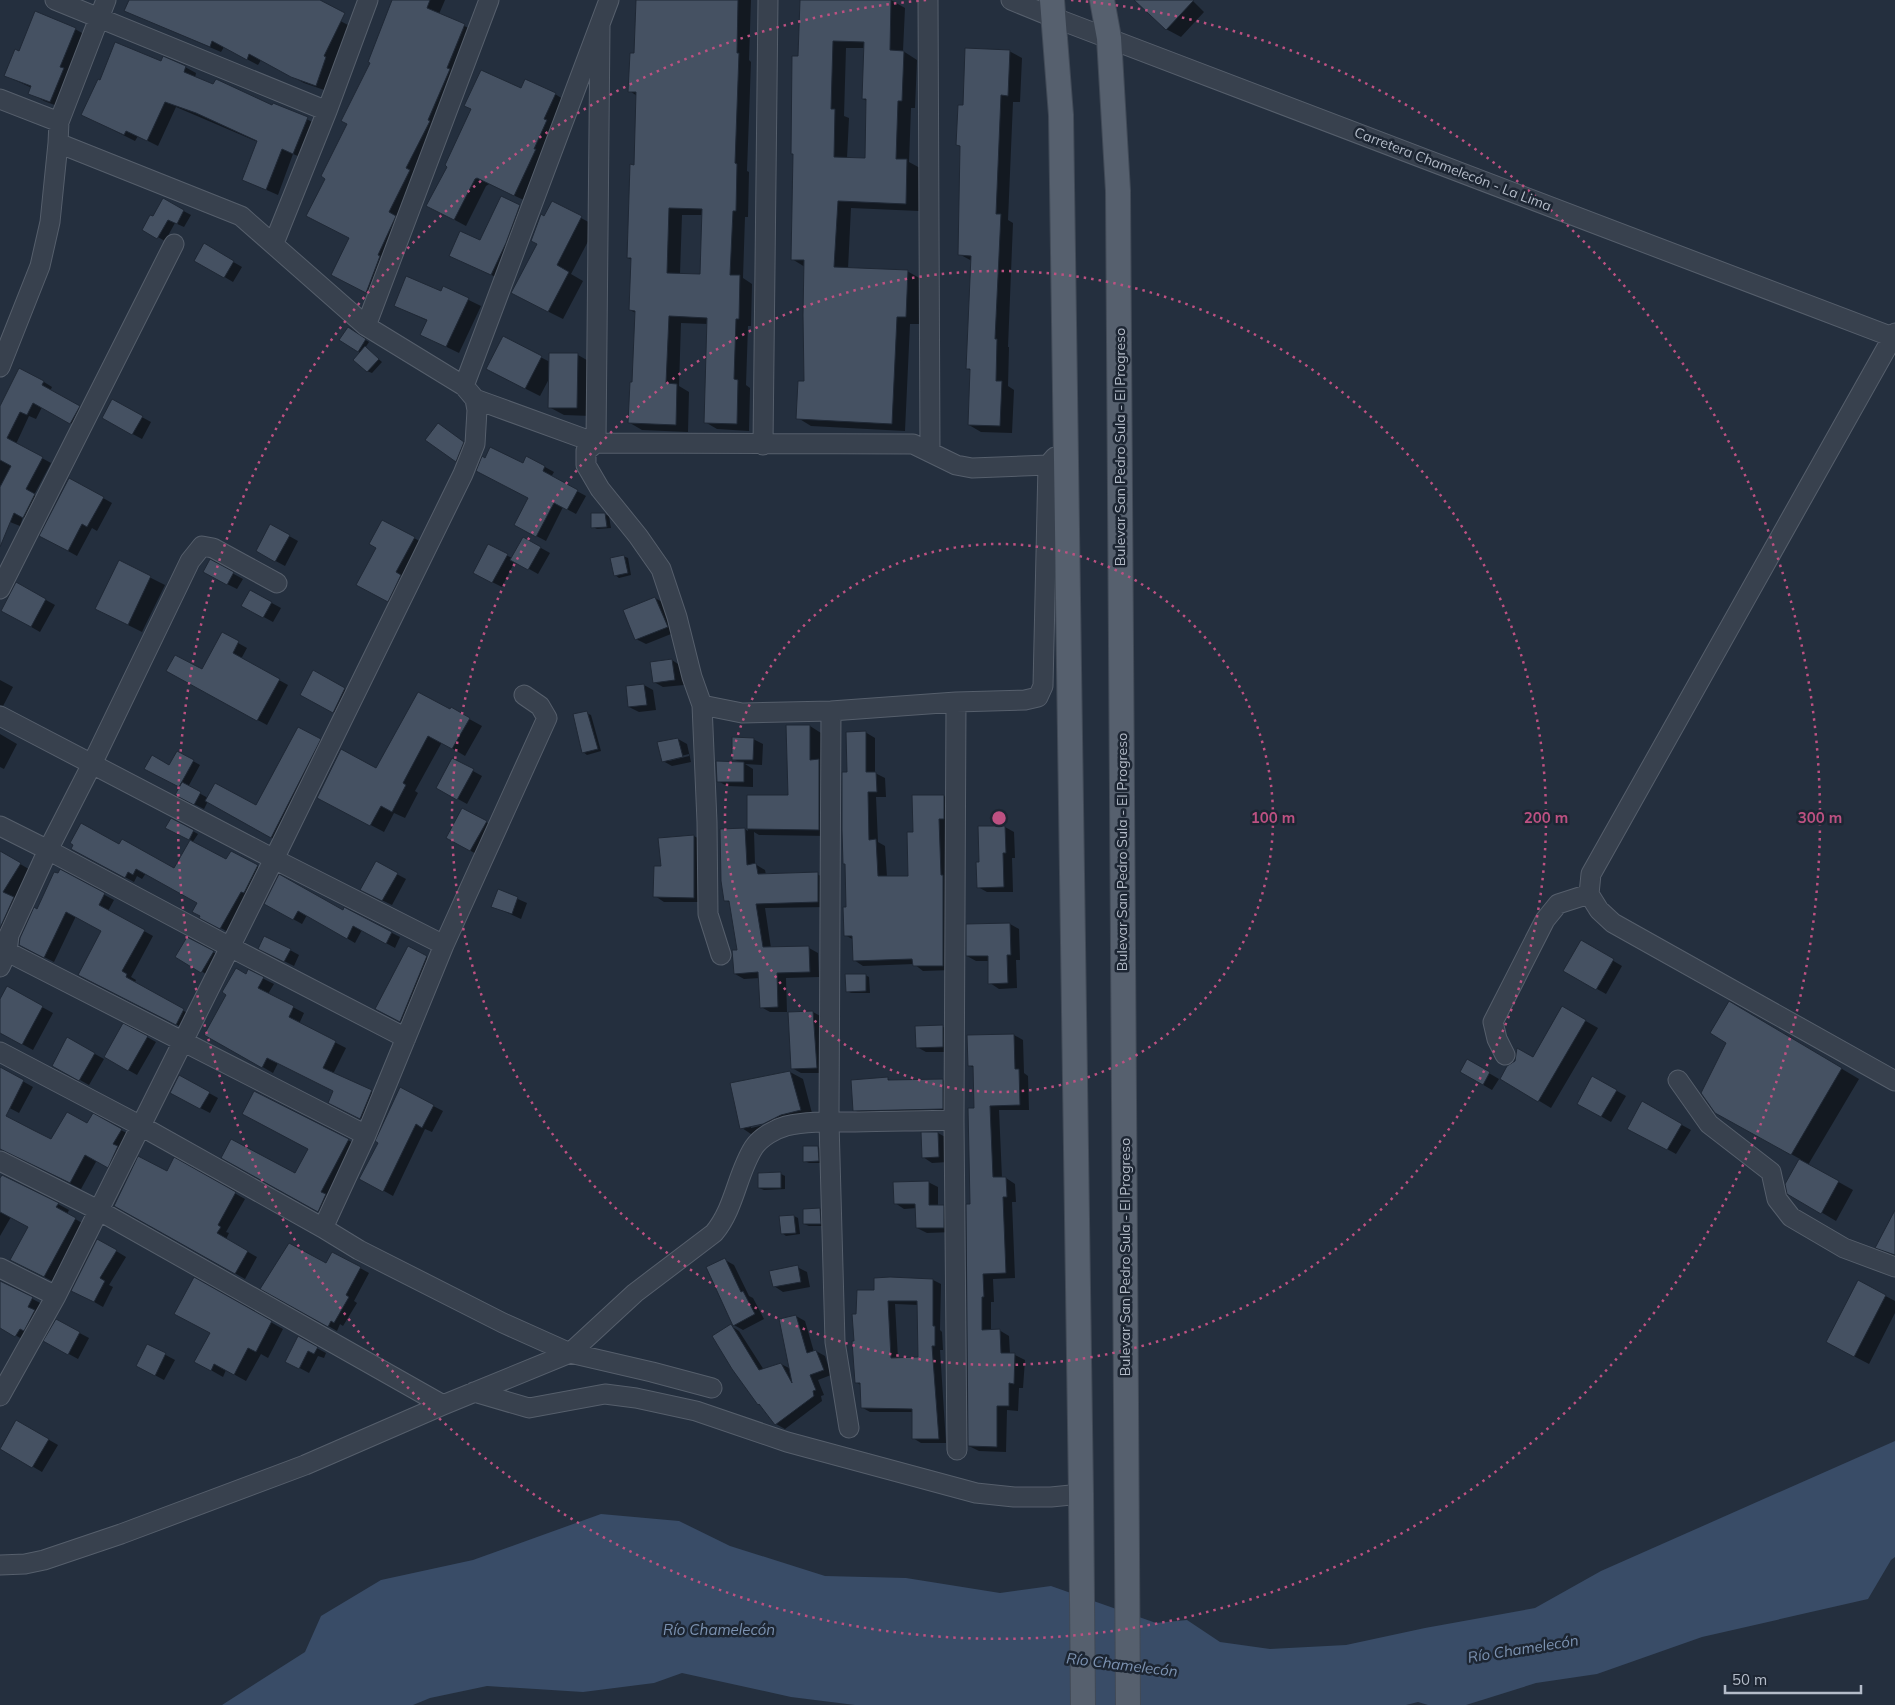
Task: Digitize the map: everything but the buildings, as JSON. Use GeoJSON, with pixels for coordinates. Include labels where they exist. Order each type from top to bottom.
{"type":"FeatureCollection","features":[{"type":"Feature","properties":{"kind":"main road","name":"Bulevar San Pedro Sula - El Progreso"},"geometry":{"type":"LineString","coordinates":[[1102,0],[1109,38],[1118,191],[1128,1705]]}},
{"type":"Feature","properties":{"kind":"main road"},"geometry":{"type":"LineString","coordinates":[[1053,9],[1061,115],[1083,1705]]}},
{"type":"Feature","properties":{"kind":"street"},"geometry":{"type":"LineString","coordinates":[[55,0],[327,111]]}},
{"type":"Feature","properties":{"kind":"street"},"geometry":{"type":"LineString","coordinates":[[0,367],[40,266],[50,222],[59,122],[106,0]]}},
{"type":"Feature","properties":{"kind":"street"},"geometry":{"type":"LineString","coordinates":[[366,326],[489,0]]}},
{"type":"Feature","properties":{"kind":"street"},"geometry":{"type":"LineString","coordinates":[[0,1396],[56,1296],[463,474],[475,444],[477,410],[470,392],[609,0]]}},
{"type":"Feature","properties":{"kind":"street"},"geometry":{"type":"LineString","coordinates":[[763,445],[768,0]]}},
{"type":"Feature","properties":{"kind":"street"},"geometry":{"type":"LineString","coordinates":[[928,0],[930,451]]}},
{"type":"Feature","properties":{"kind":"street","name":"Carretera Chamelecón - La Lima"},"geometry":{"type":"LineString","coordinates":[[1011,0],[1053,9],[1109,38],[1894,336]]}},
{"type":"Feature","properties":{"kind":"street"},"geometry":{"type":"LineString","coordinates":[[274,243],[327,111],[365,1]]}},
{"type":"Feature","properties":{"kind":"street"},"geometry":{"type":"LineString","coordinates":[[596,443],[600,26]]}},
{"type":"Feature","properties":{"kind":"street"},"geometry":{"type":"LineString","coordinates":[[0,99],[59,122]]}},
{"type":"Feature","properties":{"kind":"street"},"geometry":{"type":"LineString","coordinates":[[58,143],[241,216],[274,243],[366,326],[470,392],[596,443],[913,444],[945,460],[972,468],[1048,465]]}},
{"type":"Feature","properties":{"kind":"street"},"geometry":{"type":"LineString","coordinates":[[0,589],[174,244]]}},
{"type":"Feature","properties":{"kind":"street"},"geometry":{"type":"LineString","coordinates":[[1894,336],[1591,874],[1589,894],[1599,910],[1613,923],[1895,1081]]}},
{"type":"Feature","properties":{"kind":"street"},"geometry":{"type":"LineString","coordinates":[[702,705],[742,713],[831,711],[956,702],[1025,700],[1038,697],[1043,686],[1048,465],[1066,442]]}},
{"type":"Feature","properties":{"kind":"street"},"geometry":{"type":"LineString","coordinates":[[596,443],[586,451],[586,465],[600,489],[638,536],[661,569],[702,705],[708,822],[708,914],[720,955]]}},
{"type":"Feature","properties":{"kind":"street"},"geometry":{"type":"LineString","coordinates":[[276,583],[213,548],[202,546],[190,561],[92,764],[48,850],[9,935],[2,956],[183,1040],[366,1135]]}},
{"type":"Feature","properties":{"kind":"street"},"geometry":{"type":"LineString","coordinates":[[323,1228],[366,1135],[444,945],[547,718],[540,706],[524,695]]}},
{"type":"Feature","properties":{"kind":"street"},"geometry":{"type":"LineString","coordinates":[[956,702],[954,1120],[957,1450]]}},
{"type":"Feature","properties":{"kind":"street"},"geometry":{"type":"LineString","coordinates":[[831,711],[829,1122],[835,1342],[849,1428]]}},
{"type":"Feature","properties":{"kind":"street"},"geometry":{"type":"LineString","coordinates":[[0,716],[444,945]]}},
{"type":"Feature","properties":{"kind":"street"},"geometry":{"type":"LineString","coordinates":[[0,826],[406,1038]]}},
{"type":"Feature","properties":{"kind":"street"},"geometry":{"type":"LineString","coordinates":[[1505,1055],[1496,1039],[1493,1022],[1545,920],[1558,904],[1589,894]]}},
{"type":"Feature","properties":{"kind":"street"},"geometry":{"type":"LineString","coordinates":[[0,1052],[141,1126],[376,1259],[504,1323],[570,1353],[712,1388]]}},
{"type":"Feature","properties":{"kind":"street"},"geometry":{"type":"LineString","coordinates":[[1678,1080],[1709,1124],[1770,1172],[1777,1199],[1791,1217],[1844,1248],[1895,1267]]}},
{"type":"Feature","properties":{"kind":"street"},"geometry":{"type":"LineString","coordinates":[[0,1565],[25,1564],[44,1560],[121,1534],[305,1465],[443,1405],[570,1353],[635,1293],[714,1233],[726,1215],[746,1160],[756,1145],[766,1136],[785,1127],[829,1122],[954,1120]]}},
{"type":"Feature","properties":{"kind":"street"},"geometry":{"type":"LineString","coordinates":[[0,1161],[98,1210],[443,1405]]}},
{"type":"Feature","properties":{"kind":"street"},"geometry":{"type":"LineString","coordinates":[[0,1268],[56,1296]]}},
{"type":"Feature","properties":{"kind":"street"},"geometry":{"type":"LineString","coordinates":[[474,1392],[529,1408],[606,1394],[636,1398],[696,1411],[787,1442],[976,1493],[1014,1497],[1051,1497],[1081,1494]]}},
{"type":"Feature","properties":{"kind":"water","name":"Río Chamelecón"},"geometry":{"type":"Polygon","coordinates":[[[1895,1441],[1895,1557],[1891,1560],[1868,1599],[1702,1637],[1597,1674],[1536,1683],[1466,1705],[1428,1705],[1418,1702],[1406,1705],[855,1705],[791,1697],[682,1673],[654,1683],[583,1692],[487,1686],[430,1698],[413,1705],[222,1705],[305,1652],[321,1616],[381,1580],[473,1560],[601,1514],[679,1521],[730,1546],[825,1576],[906,1578],[1000,1593],[1051,1586],[1156,1623],[1187,1620],[1220,1642],[1270,1649],[1346,1645],[1425,1628],[1535,1608],[1601,1571],[1895,1441]]]}}]}
